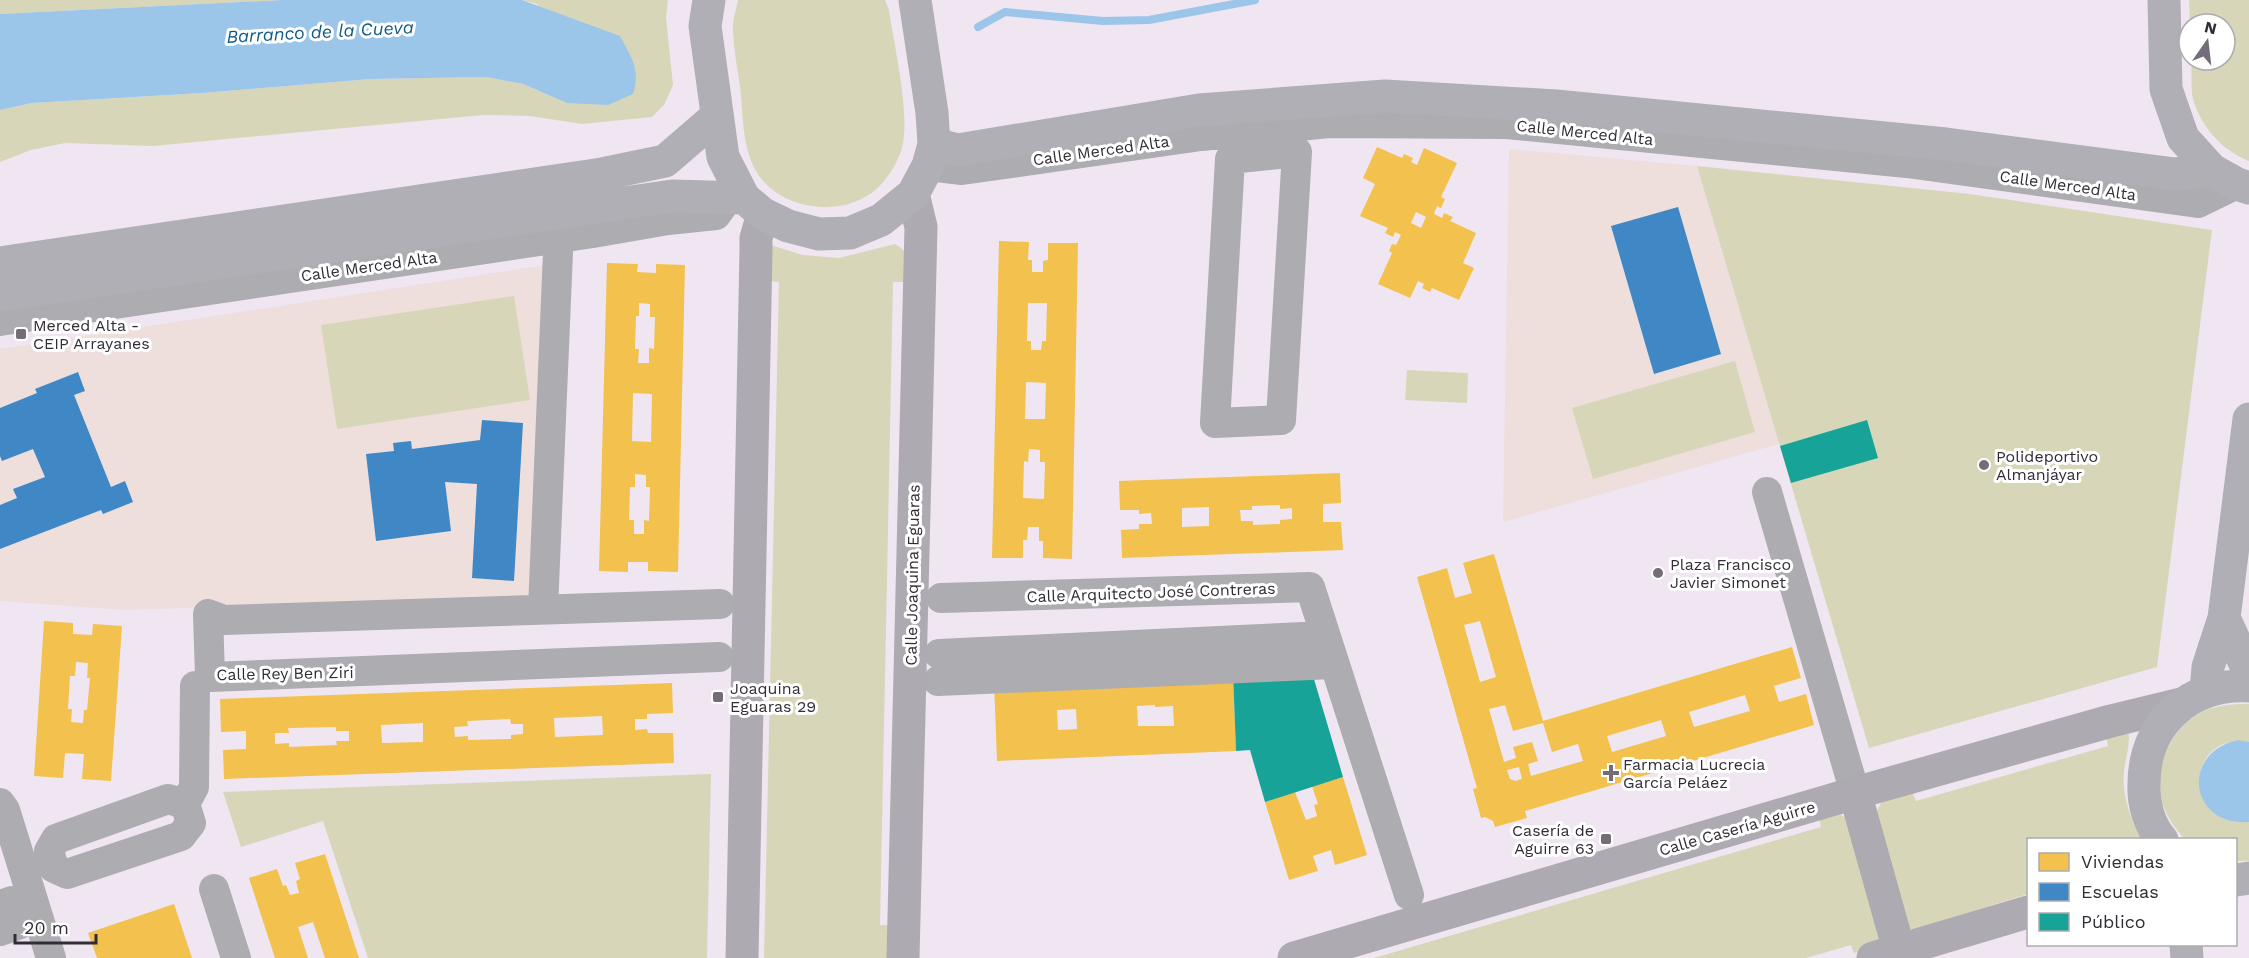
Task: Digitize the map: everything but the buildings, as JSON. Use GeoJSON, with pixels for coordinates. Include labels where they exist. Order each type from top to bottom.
{"type":"FeatureCollection","features":[{"type":"Feature","properties":{"kind":"main road"},"geometry":{"type":"LineString","coordinates":[[709,0],[705,26],[723,157],[746,203],[756,238],[742,958]]}},
{"type":"Feature","properties":{"kind":"main road"},"geometry":{"type":"LineString","coordinates":[[746,203],[788,226],[819,234],[850,233],[881,220],[925,168],[932,113],[915,0]]}},
{"type":"Feature","properties":{"kind":"main road"},"geometry":{"type":"LineString","coordinates":[[2164,0],[2166,89],[2183,138],[2233,181]]}},
{"type":"Feature","properties":{"kind":"main road","name":"Calle Merced Alta"},"geometry":{"type":"LineString","coordinates":[[925,168],[958,150],[1199,110],[1385,96],[1556,106],[1911,140],[2233,181]]}},
{"type":"Feature","properties":{"kind":"main road"},"geometry":{"type":"LineString","coordinates":[[0,263],[602,174],[665,161],[716,117]]}},
{"type":"Feature","properties":{"kind":"main road","name":"Calle Joaquina Eguaras"},"geometry":{"type":"LineString","coordinates":[[903,958],[921,227],[925,168]]}},
{"type":"Feature","properties":{"kind":"main road","name":"Calle Merced Alta"},"geometry":{"type":"LineString","coordinates":[[0,296],[672,196],[746,203]]}},
{"type":"Feature","properties":{"kind":"main road"},"geometry":{"type":"LineString","coordinates":[[2160,838],[2143,799],[2144,763],[2157,730],[2194,697],[2208,667],[2224,618],[2241,535],[2249,419]]}},
{"type":"Feature","properties":{"kind":"main road"},"geometry":{"type":"LineString","coordinates":[[2224,618],[2249,672]]}},
{"type":"Feature","properties":{"kind":"main road"},"geometry":{"type":"LineString","coordinates":[[2194,697],[2230,685],[2249,686]]}},
{"type":"Feature","properties":{"kind":"main road","name":"Calle Casería Aguirre"},"geometry":{"type":"LineString","coordinates":[[1294,958],[1856,793],[2194,697]]}},
{"type":"Feature","properties":{"kind":"main road"},"geometry":{"type":"LineString","coordinates":[[1856,793],[1886,954],[2027,912]]}},
{"type":"Feature","properties":{"kind":"street"},"geometry":{"type":"LineString","coordinates":[[1297,152],[1281,420],[1215,423],[1230,159],[1297,152]]}},
{"type":"Feature","properties":{"kind":"street","name":"Calle Merced Alta"},"geometry":{"type":"LineString","coordinates":[[0,321],[593,233],[668,219],[716,215],[746,203]]}},
{"type":"Feature","properties":{"kind":"street"},"geometry":{"type":"LineString","coordinates":[[543,609],[558,252]]}},
{"type":"Feature","properties":{"kind":"street"},"geometry":{"type":"LineString","coordinates":[[1767,492],[1856,793]]}},
{"type":"Feature","properties":{"kind":"street","name":"Calle Arquitecto José Contreras"},"geometry":{"type":"LineString","coordinates":[[941,598],[1310,587],[1409,895]]}},
{"type":"Feature","properties":{"kind":"street","name":"Calle Rey Ben Ziri"},"geometry":{"type":"LineString","coordinates":[[719,657],[210,677],[208,614],[224,620],[720,604]]}},
{"type":"Feature","properties":{"kind":"street"},"geometry":{"type":"LineString","coordinates":[[1325,636],[939,667],[1334,664]]}},
{"type":"Feature","properties":{"kind":"street","name":"Calle Rey Ben Ziri"},"geometry":{"type":"LineString","coordinates":[[37,864],[67,874],[181,836],[191,823],[185,804],[194,787],[195,686]]}},
{"type":"Feature","properties":{"kind":"street"},"geometry":{"type":"LineString","coordinates":[[0,803],[37,864],[51,958]]}},
{"type":"Feature","properties":{"kind":"street"},"geometry":{"type":"LineString","coordinates":[[214,889],[236,958]]}},
{"type":"Feature","properties":{"kind":"shaded area"},"geometry":{"type":"Polygon","coordinates":[[[1509,149],[1697,166],[1779,444],[1503,522],[1509,149]]]}},
{"type":"Feature","properties":{"kind":"shaded area"},"geometry":{"type":"Polygon","coordinates":[[[546,265],[533,597],[125,610],[0,601],[0,349],[546,265]]]}},
{"type":"Feature","properties":{"kind":"green space"},"geometry":{"type":"Polygon","coordinates":[[[0,0],[282,0],[0,14],[0,0]]]}},
{"type":"Feature","properties":{"kind":"green space"},"geometry":{"type":"Polygon","coordinates":[[[522,0],[668,0],[666,18],[673,85],[664,105],[652,117],[582,124],[530,116],[483,115],[153,146],[65,143],[31,150],[0,162],[0,110],[32,103],[203,93],[371,79],[486,77],[523,84],[567,103],[537,4],[522,0]]]}},
{"type":"Feature","properties":{"kind":"green space"},"geometry":{"type":"Polygon","coordinates":[[[738,0],[885,0],[889,10],[901,82],[904,137],[896,164],[882,183],[865,197],[836,206],[805,205],[777,193],[756,171],[751,162],[746,141],[734,46],[733,24],[738,0]]]}},
{"type":"Feature","properties":{"kind":"green space"},"geometry":{"type":"Polygon","coordinates":[[[2189,0],[2249,0],[2249,161],[2229,150],[2212,135],[2200,116],[2192,94],[2191,72],[2237,72],[2237,12],[2190,12],[2189,0]]]}},
{"type":"Feature","properties":{"kind":"green space","name":"Polideportivo Almanjáyar"},"geometry":{"type":"Polygon","coordinates":[[[1697,166],[1970,194],[2212,230],[2157,667],[1869,748],[1697,166]]]}},
{"type":"Feature","properties":{"kind":"green space"},"geometry":{"type":"Polygon","coordinates":[[[895,244],[906,255],[908,270],[907,282],[893,282],[880,925],[894,925],[893,958],[764,958],[779,282],[769,281],[770,245],[803,255],[839,258],[895,244]]]}},
{"type":"Feature","properties":{"kind":"green space"},"geometry":{"type":"Polygon","coordinates":[[[514,296],[530,400],[337,429],[321,325],[514,296]]]}},
{"type":"Feature","properties":{"kind":"green space"},"geometry":{"type":"Polygon","coordinates":[[[1735,361],[1755,432],[1593,479],[1572,408],[1735,361]]]}},
{"type":"Feature","properties":{"kind":"green space"},"geometry":{"type":"Polygon","coordinates":[[[1407,370],[1468,373],[1467,403],[1405,400],[1407,370]]]}},
{"type":"Feature","properties":{"kind":"green space"},"geometry":{"type":"Polygon","coordinates":[[[2249,704],[2249,742],[2228,743],[2212,751],[2203,764],[2200,780],[2202,796],[2211,810],[2227,820],[2249,822],[2249,861],[2237,861],[2237,838],[2184,838],[2167,814],[2160,792],[2162,766],[2166,753],[2180,730],[2200,713],[2230,705],[2249,704]]]}},
{"type":"Feature","properties":{"kind":"green space"},"geometry":{"type":"Polygon","coordinates":[[[2128,728],[2129,744],[2123,780],[2125,798],[2141,838],[2027,838],[2027,894],[1951,918],[1923,934],[1906,927],[1876,813],[1882,801],[1912,791],[1916,801],[2108,746],[2106,735],[2128,728]]]}},
{"type":"Feature","properties":{"kind":"green space"},"geometry":{"type":"Polygon","coordinates":[[[711,774],[707,958],[368,958],[323,821],[241,847],[223,792],[711,774]]]}},
{"type":"Feature","properties":{"kind":"green space"},"geometry":{"type":"Polygon","coordinates":[[[1838,813],[1854,823],[1880,943],[1854,953],[1851,945],[1806,958],[1374,958],[1821,827],[1819,817],[1838,813]]]}},
{"type":"Feature","properties":{"kind":"water"},"geometry":{"type":"Polygon","coordinates":[[[282,0],[522,0],[620,36],[634,64],[636,77],[633,94],[608,105],[567,103],[523,84],[486,77],[371,79],[203,93],[32,103],[0,110],[0,14],[282,0]]]}},
{"type":"Feature","properties":{"kind":"water"},"geometry":{"type":"Polygon","coordinates":[[[2238,740],[2249,742],[2249,822],[2229,820],[2214,813],[2204,802],[2199,788],[2200,773],[2207,759],[2219,747],[2238,740]]]}},
{"type":"Feature","properties":{"kind":"waterway","name":"Barranco de la Cueva"},"geometry":{"type":"LineString","coordinates":[[978,27],[1005,12],[1103,21],[1149,20],[1255,0]]}},
{"type":"Feature","properties":{"kind":"place","name":"Merced Alta - CEIP Arrayanes"},"geometry":{"type":"Point","coordinates":[21,334]}},
{"type":"Feature","properties":{"kind":"place","name":"Polideportivo Almanjáyar"},"geometry":{"type":"Point","coordinates":[1984,465]}},
{"type":"Feature","properties":{"kind":"place","name":"Plaza Francisco Javier Simonet"},"geometry":{"type":"Point","coordinates":[1658,573]}},
{"type":"Feature","properties":{"kind":"place","name":"Joaquina Eguaras 29"},"geometry":{"type":"Point","coordinates":[718,697]}},
{"type":"Feature","properties":{"kind":"place","name":"Farmacia Lucrecia García Peláez"},"geometry":{"type":"Point","coordinates":[1611,773]}},
{"type":"Feature","properties":{"kind":"place","name":"Casería de Aguirre 63"},"geometry":{"type":"Point","coordinates":[1606,839]}}]}
